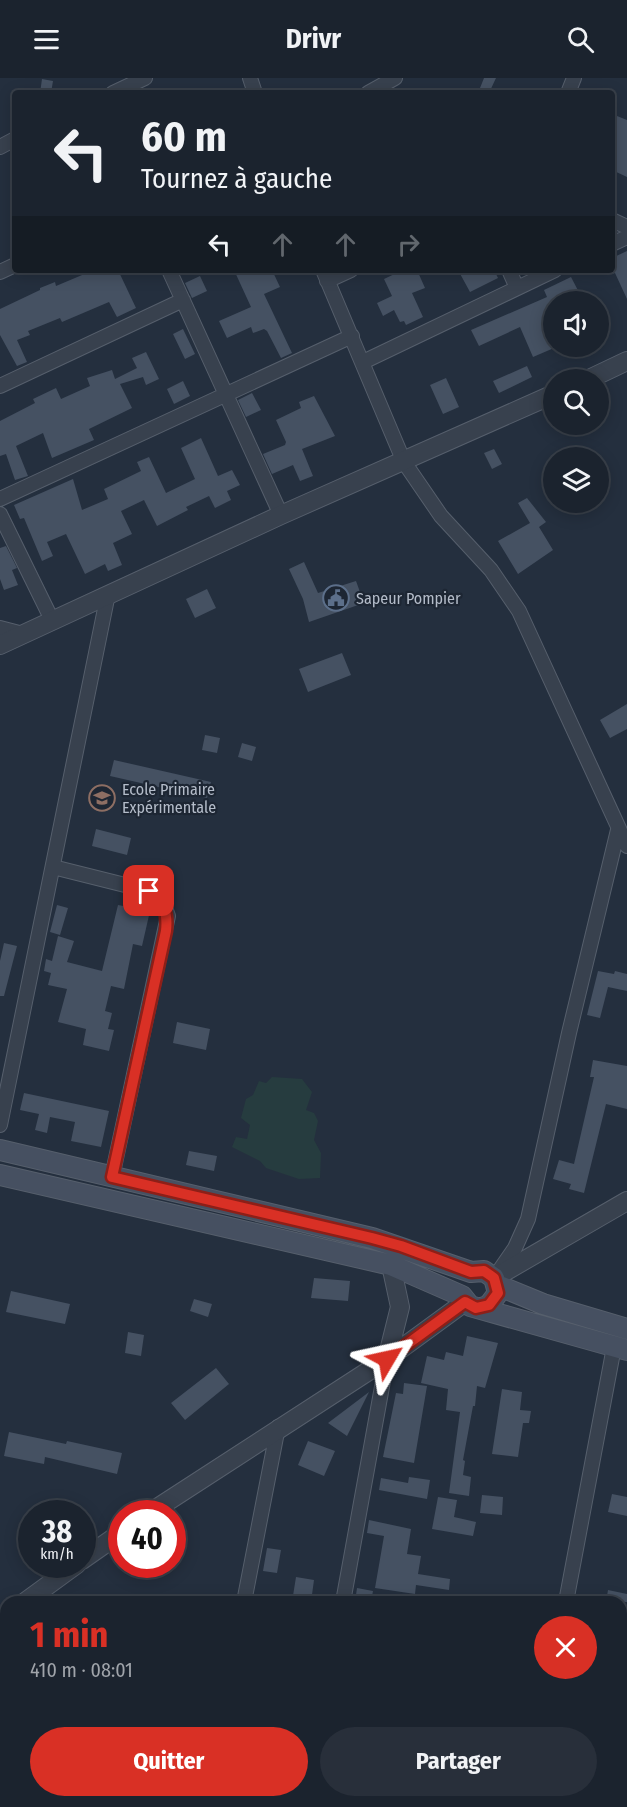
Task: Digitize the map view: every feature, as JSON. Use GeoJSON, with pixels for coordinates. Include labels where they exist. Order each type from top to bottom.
{"type":"FeatureCollection","features":[{"type":"Feature","properties":{"kind":"main road"},"geometry":{"type":"LineString","coordinates":[[0,1150],[401,1246],[471,1272],[484,1271],[496,1282],[543,1304],[627,1329]]}},
{"type":"Feature","properties":{"kind":"main road"},"geometry":{"type":"LineString","coordinates":[[0,1175],[391,1265],[470,1302],[621,1349]]}},
{"type":"Feature","properties":{"kind":"main road"},"geometry":{"type":"LineString","coordinates":[[470,1302],[461,1285],[471,1272]]}},
{"type":"Feature","properties":{"kind":"main road"},"geometry":{"type":"LineString","coordinates":[[470,1302],[494,1300],[496,1282]]}},
{"type":"Feature","properties":{"kind":"street"},"geometry":{"type":"LineString","coordinates":[[119,90],[145,78]]}},
{"type":"Feature","properties":{"kind":"street"},"geometry":{"type":"LineString","coordinates":[[373,90],[394,78]]}},
{"type":"Feature","properties":{"kind":"street"},"geometry":{"type":"LineString","coordinates":[[170,273],[281,515]]}},
{"type":"Feature","properties":{"kind":"street"},"geometry":{"type":"LineString","coordinates":[[510,273],[517,288]]}},
{"type":"Feature","properties":{"kind":"street"},"geometry":{"type":"LineString","coordinates":[[363,363],[549,273]]}},
{"type":"Feature","properties":{"kind":"street"},"geometry":{"type":"LineString","coordinates":[[325,276],[404,462],[441,516],[491,570],[519,611],[627,846]]}},
{"type":"Feature","properties":{"kind":"street"},"geometry":{"type":"LineString","coordinates":[[0,386],[183,300]]}},
{"type":"Feature","properties":{"kind":"street"},"geometry":{"type":"LineString","coordinates":[[0,499],[352,336]]}},
{"type":"Feature","properties":{"kind":"street"},"geometry":{"type":"LineString","coordinates":[[609,369],[627,361]]}},
{"type":"Feature","properties":{"kind":"street"},"geometry":{"type":"LineString","coordinates":[[0,645],[281,515],[543,399]]}},
{"type":"Feature","properties":{"kind":"street"},"geometry":{"type":"LineString","coordinates":[[0,514],[52,620]]}},
{"type":"Feature","properties":{"kind":"street"},"geometry":{"type":"LineString","coordinates":[[0,1125],[108,594]]}},
{"type":"Feature","properties":{"kind":"street"},"geometry":{"type":"LineString","coordinates":[[0,628],[23,634]]}},
{"type":"Feature","properties":{"kind":"street"},"geometry":{"type":"LineString","coordinates":[[496,1282],[528,1219],[569,1033],[618,830]]}},
{"type":"Feature","properties":{"kind":"street"},"geometry":{"type":"LineString","coordinates":[[53,867],[149,891],[164,905],[168,916],[112,1177]]}},
{"type":"Feature","properties":{"kind":"street"},"geometry":{"type":"LineString","coordinates":[[496,1282],[627,1201]]}},
{"type":"Feature","properties":{"kind":"street"},"geometry":{"type":"LineString","coordinates":[[344,1596],[387,1359],[400,1307],[391,1265]]}},
{"type":"Feature","properties":{"kind":"street"},"geometry":{"type":"LineString","coordinates":[[169,1500],[278,1427],[387,1359],[470,1302]]}},
{"type":"Feature","properties":{"kind":"street"},"geometry":{"type":"LineString","coordinates":[[567,1596],[621,1349]]}},
{"type":"Feature","properties":{"kind":"street"},"geometry":{"type":"LineString","coordinates":[[245,1596],[278,1427]]}},
{"type":"Feature","properties":{"kind":"street"},"geometry":{"type":"LineString","coordinates":[[33,1596],[58,1578]]}},
{"type":"Feature","properties":{"kind":"green space"},"geometry":{"type":"Polygon","coordinates":[[[272,1077],[302,1079],[312,1092],[306,1110],[314,1113],[318,1121],[314,1140],[321,1153],[320,1178],[299,1179],[266,1168],[260,1161],[232,1147],[236,1137],[247,1139],[250,1125],[241,1118],[246,1099],[253,1095],[259,1081],[266,1083],[272,1077]]]}},
{"type":"Feature","properties":{"kind":"building"},"geometry":{"type":"Polygon","coordinates":[[[484,78],[496,78],[490,90],[479,90],[484,78]]]}},
{"type":"Feature","properties":{"kind":"building"},"geometry":{"type":"Polygon","coordinates":[[[42,79],[53,81],[52,90],[40,90],[42,79]]]}},
{"type":"Feature","properties":{"kind":"building"},"geometry":{"type":"Polygon","coordinates":[[[615,115],[627,120],[627,177],[615,171],[615,115]]]}},
{"type":"Feature","properties":{"kind":"building"},"geometry":{"type":"Polygon","coordinates":[[[627,251],[627,299],[615,273],[615,257],[627,251]]]}},
{"type":"Feature","properties":{"kind":"building"},"geometry":{"type":"Polygon","coordinates":[[[87,273],[119,273],[136,308],[117,317],[109,302],[62,322],[60,318],[28,331],[30,335],[17,340],[27,362],[17,366],[0,335],[0,309],[40,288],[55,282],[56,286],[87,273]]]}},
{"type":"Feature","properties":{"kind":"building"},"geometry":{"type":"Polygon","coordinates":[[[235,273],[273,273],[280,287],[264,294],[292,353],[281,358],[264,329],[253,333],[251,327],[227,338],[219,321],[251,307],[235,273]]]}},
{"type":"Feature","properties":{"kind":"building"},"geometry":{"type":"Polygon","coordinates":[[[397,273],[418,273],[425,288],[412,293],[423,317],[406,325],[404,321],[400,322],[394,310],[383,316],[377,303],[392,296],[384,279],[397,273]]]}},
{"type":"Feature","properties":{"kind":"building"},"geometry":{"type":"Polygon","coordinates":[[[460,273],[496,273],[498,278],[470,292],[460,273]]]}},
{"type":"Feature","properties":{"kind":"building"},"geometry":{"type":"Polygon","coordinates":[[[200,276],[207,291],[192,298],[185,283],[200,276]]]}},
{"type":"Feature","properties":{"kind":"building"},"geometry":{"type":"Polygon","coordinates":[[[571,277],[578,291],[544,291],[571,277]]]}},
{"type":"Feature","properties":{"kind":"building"},"geometry":{"type":"Polygon","coordinates":[[[543,299],[543,353],[533,357],[520,327],[479,346],[471,330],[543,299]]]}},
{"type":"Feature","properties":{"kind":"building"},"geometry":{"type":"Polygon","coordinates":[[[183,329],[195,354],[185,359],[173,334],[183,329]]]}},
{"type":"Feature","properties":{"kind":"building"},"geometry":{"type":"Polygon","coordinates":[[[146,352],[159,379],[146,385],[143,377],[120,384],[132,408],[89,429],[94,440],[52,458],[43,433],[16,446],[28,476],[15,480],[6,454],[0,456],[0,421],[35,403],[33,399],[56,388],[61,399],[90,386],[87,378],[112,370],[115,379],[137,368],[132,358],[146,352]]]}},
{"type":"Feature","properties":{"kind":"building"},"geometry":{"type":"Polygon","coordinates":[[[527,366],[532,377],[499,393],[493,381],[527,366]]]}},
{"type":"Feature","properties":{"kind":"building"},"geometry":{"type":"Polygon","coordinates":[[[446,378],[459,407],[443,414],[430,385],[446,378]]]}},
{"type":"Feature","properties":{"kind":"building"},"geometry":{"type":"Polygon","coordinates":[[[183,381],[190,396],[174,404],[167,389],[183,381]]]}},
{"type":"Feature","properties":{"kind":"building"},"geometry":{"type":"Polygon","coordinates":[[[252,393],[261,410],[246,417],[238,400],[252,393]]]}},
{"type":"Feature","properties":{"kind":"building"},"geometry":{"type":"Polygon","coordinates":[[[314,396],[335,436],[302,449],[313,476],[300,481],[293,465],[272,474],[263,454],[285,445],[286,442],[276,420],[301,408],[299,402],[314,396]]]}},
{"type":"Feature","properties":{"kind":"building"},"geometry":{"type":"Polygon","coordinates":[[[201,438],[218,476],[232,470],[240,485],[227,491],[231,500],[215,508],[209,496],[186,507],[188,510],[157,526],[144,500],[121,511],[132,534],[113,543],[122,565],[108,571],[105,564],[85,574],[66,534],[47,542],[53,556],[42,561],[24,518],[20,519],[14,505],[73,479],[82,510],[108,499],[104,489],[141,471],[137,462],[149,457],[166,493],[195,479],[181,448],[201,438]]]}},
{"type":"Feature","properties":{"kind":"building"},"geometry":{"type":"Polygon","coordinates":[[[494,449],[502,464],[492,469],[484,453],[494,449]]]}},
{"type":"Feature","properties":{"kind":"building"},"geometry":{"type":"Polygon","coordinates":[[[527,498],[546,522],[539,527],[553,550],[518,574],[498,541],[530,523],[518,503],[527,498]]]}},
{"type":"Feature","properties":{"kind":"building"},"geometry":{"type":"Polygon","coordinates":[[[6,546],[17,568],[12,570],[18,585],[4,590],[0,579],[0,548],[6,546]]]}},
{"type":"Feature","properties":{"kind":"building"},"geometry":{"type":"Polygon","coordinates":[[[304,562],[318,593],[356,581],[364,603],[309,622],[303,599],[289,569],[304,562]]]}},
{"type":"Feature","properties":{"kind":"building"},"geometry":{"type":"Polygon","coordinates":[[[207,589],[216,608],[195,618],[186,599],[207,589]]]}},
{"type":"Feature","properties":{"kind":"building"},"geometry":{"type":"Polygon","coordinates":[[[342,653],[351,675],[308,692],[299,669],[342,653]]]}},
{"type":"Feature","properties":{"kind":"building"},"geometry":{"type":"Polygon","coordinates":[[[627,704],[627,729],[610,738],[600,720],[627,704]]]}},
{"type":"Feature","properties":{"kind":"building"},"geometry":{"type":"Polygon","coordinates":[[[205,735],[220,738],[217,753],[202,750],[205,735]]]}},
{"type":"Feature","properties":{"kind":"building"},"geometry":{"type":"Polygon","coordinates":[[[242,743],[256,747],[252,761],[238,757],[242,743]]]}},
{"type":"Feature","properties":{"kind":"building"},"geometry":{"type":"Polygon","coordinates":[[[114,760],[211,782],[207,798],[110,776],[114,760]]]}},
{"type":"Feature","properties":{"kind":"building"},"geometry":{"type":"Polygon","coordinates":[[[96,829],[131,838],[127,855],[92,846],[96,829]]]}},
{"type":"Feature","properties":{"kind":"building"},"geometry":{"type":"Polygon","coordinates":[[[57,905],[68,908],[60,935],[50,932],[57,905]]]}},
{"type":"Feature","properties":{"kind":"building"},"geometry":{"type":"Polygon","coordinates":[[[118,905],[150,911],[142,946],[133,944],[124,989],[111,986],[105,1011],[112,1013],[108,1029],[114,1030],[109,1051],[83,1045],[86,1029],[58,1022],[67,989],[48,985],[51,973],[44,971],[46,959],[52,961],[58,936],[74,941],[67,962],[102,971],[118,905]]]}},
{"type":"Feature","properties":{"kind":"building"},"geometry":{"type":"Polygon","coordinates":[[[4,943],[17,946],[4,996],[0,996],[0,961],[4,943]]]}},
{"type":"Feature","properties":{"kind":"building"},"geometry":{"type":"Polygon","coordinates":[[[598,971],[627,974],[627,991],[608,987],[600,1018],[587,1015],[598,971]]]}},
{"type":"Feature","properties":{"kind":"building"},"geometry":{"type":"Polygon","coordinates":[[[177,1022],[210,1029],[206,1050],[173,1043],[177,1022]]]}},
{"type":"Feature","properties":{"kind":"building"},"geometry":{"type":"Polygon","coordinates":[[[593,1060],[627,1066],[627,1109],[606,1104],[584,1193],[569,1189],[571,1184],[553,1179],[559,1160],[574,1164],[594,1077],[590,1077],[593,1060]]]}},
{"type":"Feature","properties":{"kind":"building"},"geometry":{"type":"Polygon","coordinates":[[[24,1093],[109,1111],[101,1147],[71,1141],[75,1122],[50,1117],[47,1133],[35,1130],[39,1114],[20,1110],[24,1093]]]}},
{"type":"Feature","properties":{"kind":"building"},"geometry":{"type":"Polygon","coordinates":[[[189,1151],[217,1156],[214,1171],[186,1165],[189,1151]]]}},
{"type":"Feature","properties":{"kind":"building"},"geometry":{"type":"Polygon","coordinates":[[[314,1278],[350,1281],[348,1301],[311,1298],[314,1278]]]}},
{"type":"Feature","properties":{"kind":"building"},"geometry":{"type":"Polygon","coordinates":[[[11,1291],[70,1304],[65,1324],[6,1312],[11,1291]]]}},
{"type":"Feature","properties":{"kind":"building"},"geometry":{"type":"Polygon","coordinates":[[[194,1299],[212,1304],[208,1317],[190,1311],[194,1299]]]}},
{"type":"Feature","properties":{"kind":"building"},"geometry":{"type":"Polygon","coordinates":[[[128,1332],[144,1335],[141,1356],[125,1353],[128,1332]]]}},
{"type":"Feature","properties":{"kind":"building"},"geometry":{"type":"Polygon","coordinates":[[[467,1336],[498,1343],[485,1388],[477,1386],[475,1406],[473,1406],[463,1460],[465,1461],[463,1475],[471,1477],[469,1496],[449,1493],[460,1412],[446,1410],[448,1389],[421,1383],[427,1356],[444,1360],[446,1352],[463,1356],[467,1336]]]}},
{"type":"Feature","properties":{"kind":"building"},"geometry":{"type":"Polygon","coordinates":[[[216,1368],[229,1384],[185,1420],[171,1403],[216,1368]]]}},
{"type":"Feature","properties":{"kind":"building"},"geometry":{"type":"Polygon","coordinates":[[[404,1383],[427,1386],[414,1463],[383,1457],[396,1393],[403,1394],[404,1383]]]}},
{"type":"Feature","properties":{"kind":"building"},"geometry":{"type":"Polygon","coordinates":[[[502,1389],[522,1392],[520,1410],[531,1411],[529,1423],[523,1423],[518,1457],[492,1454],[502,1389]]]}},
{"type":"Feature","properties":{"kind":"building"},"geometry":{"type":"Polygon","coordinates":[[[369,1392],[347,1436],[328,1423],[369,1392]]]}},
{"type":"Feature","properties":{"kind":"building"},"geometry":{"type":"Polygon","coordinates":[[[9,1432],[122,1453],[117,1474],[45,1457],[44,1464],[4,1456],[9,1432]]]}},
{"type":"Feature","properties":{"kind":"building"},"geometry":{"type":"Polygon","coordinates":[[[308,1441],[335,1451],[324,1476],[298,1465],[308,1441]]]}},
{"type":"Feature","properties":{"kind":"building"},"geometry":{"type":"Polygon","coordinates":[[[409,1477],[430,1480],[427,1499],[379,1490],[381,1478],[408,1483],[409,1477]]]}},
{"type":"Feature","properties":{"kind":"building"},"geometry":{"type":"Polygon","coordinates":[[[612,1494],[627,1497],[627,1516],[608,1512],[612,1494]]]}},
{"type":"Feature","properties":{"kind":"building"},"geometry":{"type":"Polygon","coordinates":[[[482,1495],[503,1497],[502,1515],[480,1513],[482,1495]]]}},
{"type":"Feature","properties":{"kind":"building"},"geometry":{"type":"Polygon","coordinates":[[[438,1497],[457,1500],[454,1517],[476,1522],[473,1536],[432,1529],[438,1497]]]}},
{"type":"Feature","properties":{"kind":"building"},"geometry":{"type":"Polygon","coordinates":[[[369,1520],[411,1529],[407,1554],[421,1556],[418,1574],[450,1579],[449,1590],[416,1585],[415,1594],[375,1588],[384,1536],[367,1533],[369,1520]]]}},
{"type":"Feature","properties":{"kind":"building"},"geometry":{"type":"Polygon","coordinates":[[[267,1548],[281,1550],[277,1573],[263,1571],[267,1548]]]}},
{"type":"Feature","properties":{"kind":"building"},"geometry":{"type":"Polygon","coordinates":[[[296,1577],[314,1580],[312,1596],[293,1596],[296,1577]]]}},
{"type":"Feature","properties":{"kind":"building"},"geometry":{"type":"Polygon","coordinates":[[[357,1588],[373,1591],[372,1596],[356,1596],[357,1588]]]}},
{"type":"Feature","properties":{"kind":"building"},"geometry":{"type":"Polygon","coordinates":[[[608,1590],[627,1594],[627,1596],[607,1596],[608,1590]]]}},
{"type":"Feature","properties":{"kind":"place","name":"Sapeur Pompier"},"geometry":{"type":"Point","coordinates":[336,598]}},
{"type":"Feature","properties":{"kind":"place","name":"Ecole Primaire Expérimentale"},"geometry":{"type":"Point","coordinates":[102,798]}},
{"type":"Feature","properties":{"kind":"route"},"geometry":{"type":"LineString","coordinates":[[149,891],[164,905],[168,916],[112,1177],[372,1238],[401,1246],[471,1272],[484,1271],[494,1278],[498,1293],[489,1305],[476,1308],[465,1302],[387,1359]]}}]}
